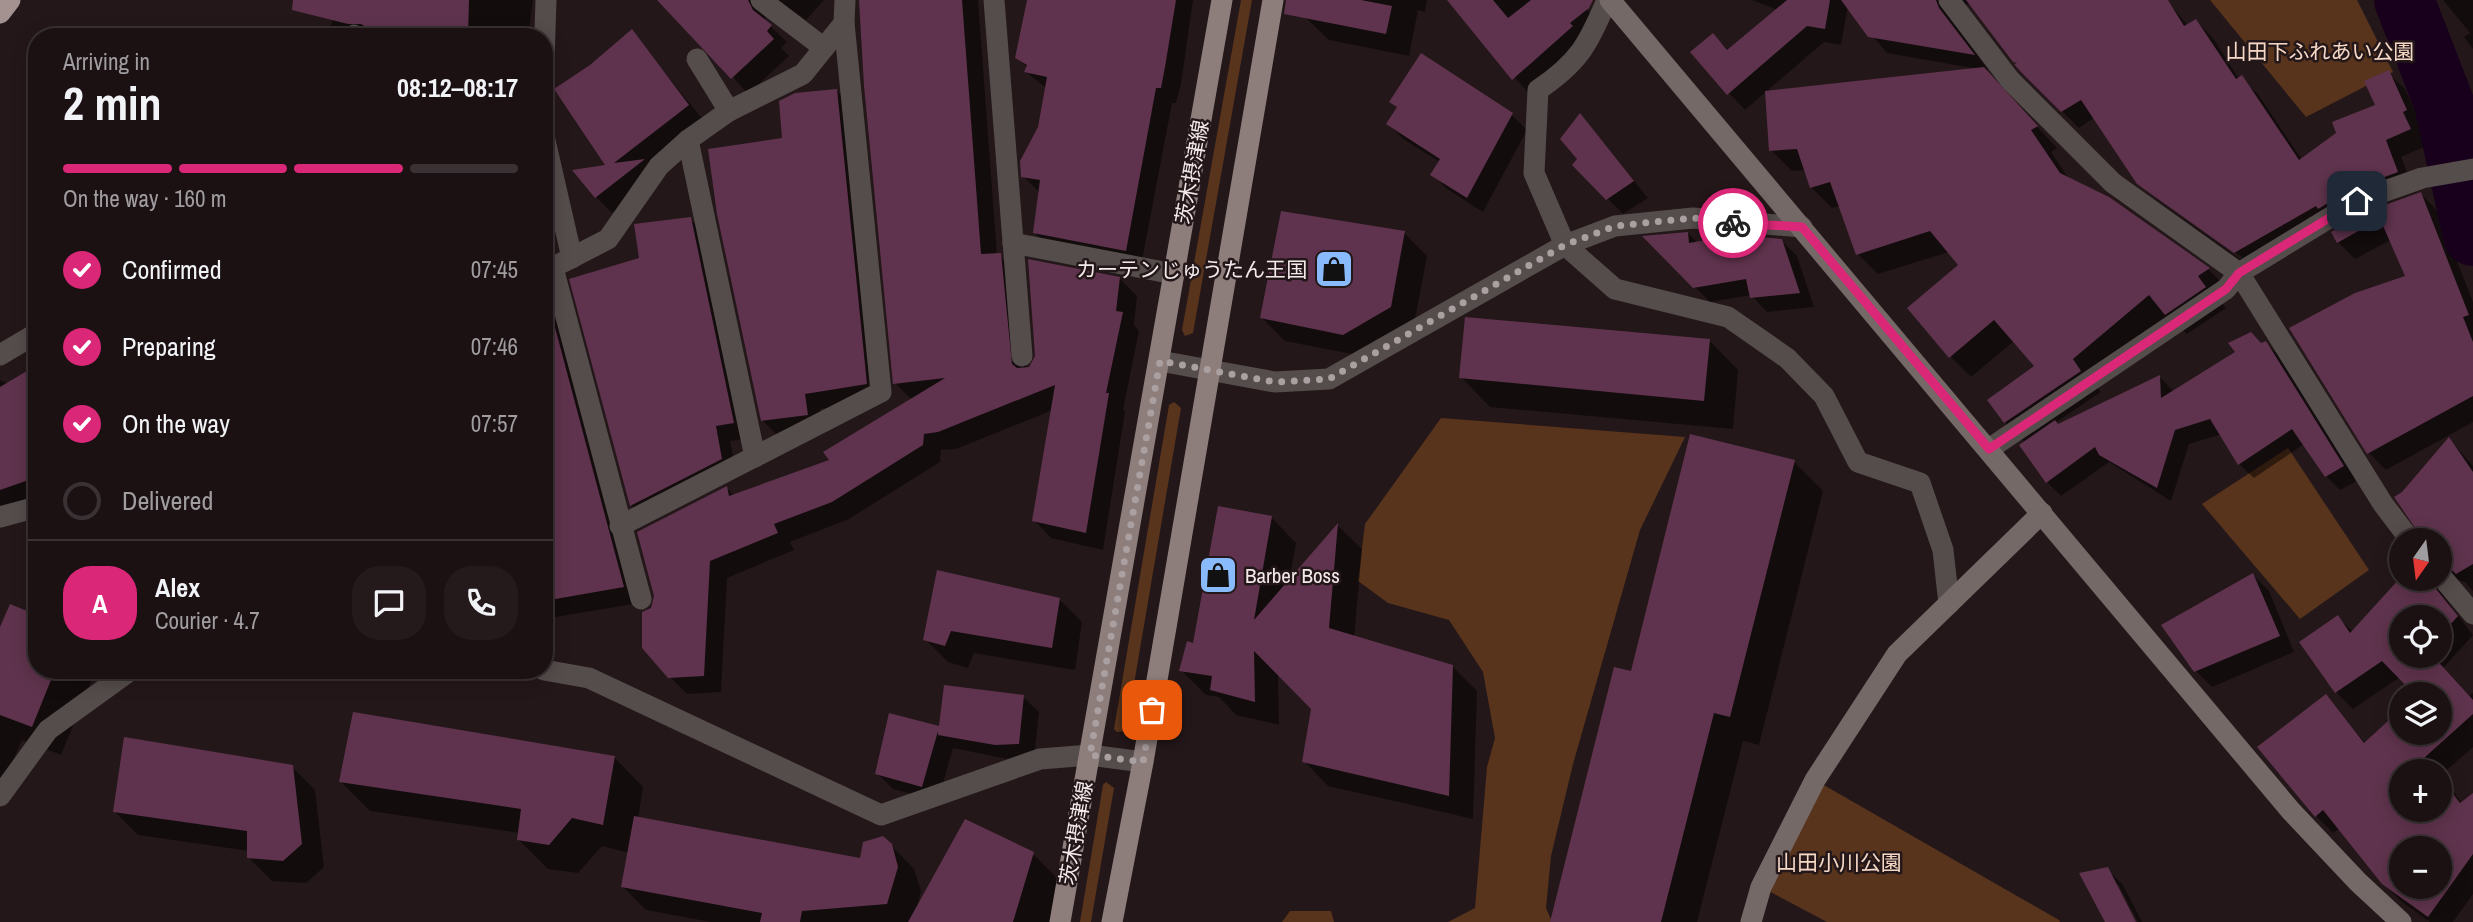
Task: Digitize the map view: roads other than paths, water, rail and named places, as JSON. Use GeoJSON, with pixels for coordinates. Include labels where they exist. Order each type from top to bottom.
{"type":"FeatureCollection","features":[{"type":"Feature","properties":{"kind":"highway"},"geometry":{"type":"LineString","coordinates":[[0,13],[10,0]]}},
{"type":"Feature","properties":{"kind":"main road","name":"茨木摂津線"},"geometry":{"type":"LineString","coordinates":[[1060,922],[1222,0]]}},
{"type":"Feature","properties":{"kind":"main road"},"geometry":{"type":"LineString","coordinates":[[1112,922],[1143,762],[1273,0]]}},
{"type":"Feature","properties":{"kind":"street"},"geometry":{"type":"LineString","coordinates":[[545,28],[546,0]]}},
{"type":"Feature","properties":{"kind":"street"},"geometry":{"type":"LineString","coordinates":[[761,0],[824,48]]}},
{"type":"Feature","properties":{"kind":"street"},"geometry":{"type":"LineString","coordinates":[[620,526],[881,392],[844,23],[845,0]]}},
{"type":"Feature","properties":{"kind":"street"},"geometry":{"type":"LineString","coordinates":[[994,0],[1022,356]]}},
{"type":"Feature","properties":{"kind":"street"},"geometry":{"type":"LineString","coordinates":[[1949,604],[1943,551],[1920,483],[1858,462],[1824,396],[1787,358],[1728,317],[1615,289],[1565,245],[1534,173],[1538,90],[1568,69],[1591,38],[1608,0],[1989,449],[2291,811],[2358,882],[2401,922]]}},
{"type":"Feature","properties":{"kind":"street"},"geometry":{"type":"LineString","coordinates":[[1948,0],[2010,80],[2113,183],[2239,273],[2383,504],[2401,528]]}},
{"type":"Feature","properties":{"kind":"street"},"geometry":{"type":"LineString","coordinates":[[553,268],[608,239],[659,166],[688,140],[729,111],[803,74],[844,23]]}},
{"type":"Feature","properties":{"kind":"street"},"geometry":{"type":"LineString","coordinates":[[697,59],[729,111]]}},
{"type":"Feature","properties":{"kind":"street"},"geometry":{"type":"LineString","coordinates":[[688,140],[755,457]]}},
{"type":"Feature","properties":{"kind":"street"},"geometry":{"type":"LineString","coordinates":[[1989,449],[2226,289],[2239,273],[2357,201],[2422,177],[2473,169]]}},
{"type":"Feature","properties":{"kind":"street"},"geometry":{"type":"LineString","coordinates":[[553,175],[572,258]]}},
{"type":"Feature","properties":{"kind":"street"},"geometry":{"type":"LineString","coordinates":[[1160,361],[1275,382],[1329,379],[1565,245],[1615,226],[1693,218],[1802,227]]}},
{"type":"Feature","properties":{"kind":"street"},"geometry":{"type":"LineString","coordinates":[[1013,243],[1174,274]]}},
{"type":"Feature","properties":{"kind":"street"},"geometry":{"type":"LineString","coordinates":[[553,288],[641,599]]}},
{"type":"Feature","properties":{"kind":"street"},"geometry":{"type":"LineString","coordinates":[[0,355],[28,338]]}},
{"type":"Feature","properties":{"kind":"street"},"geometry":{"type":"LineString","coordinates":[[0,517],[28,509]]}},
{"type":"Feature","properties":{"kind":"street"},"geometry":{"type":"LineString","coordinates":[[1751,922],[1761,887],[1815,780],[1897,654],[2042,513]]}},
{"type":"Feature","properties":{"kind":"street"},"geometry":{"type":"LineString","coordinates":[[2452,589],[2473,614]]}},
{"type":"Feature","properties":{"kind":"street"},"geometry":{"type":"LineString","coordinates":[[553,672],[589,678],[881,815],[1040,759],[1090,755],[1143,762]]}},
{"type":"Feature","properties":{"kind":"street"},"geometry":{"type":"LineString","coordinates":[[0,796],[48,730],[119,679]]}},
{"type":"Feature","properties":{"kind":"waterway"},"geometry":{"type":"LineString","coordinates":[[2404,0],[2444,103],[2473,236]]}},
{"type":"Feature","properties":{"kind":"place","name":"カーテンじゅうたん王国"},"geometry":{"type":"Point","coordinates":[1334,269]}},
{"type":"Feature","properties":{"kind":"place","name":"Barber Boss"},"geometry":{"type":"Point","coordinates":[1218,575]}},
{"type":"Feature","properties":{"kind":"park label","name":"山田下ふれあい公園"},"geometry":{"type":"Point","coordinates":[2320,51]}},
{"type":"Feature","properties":{"kind":"park label","name":"山田小川公園"},"geometry":{"type":"Point","coordinates":[1839,862]}}]}
